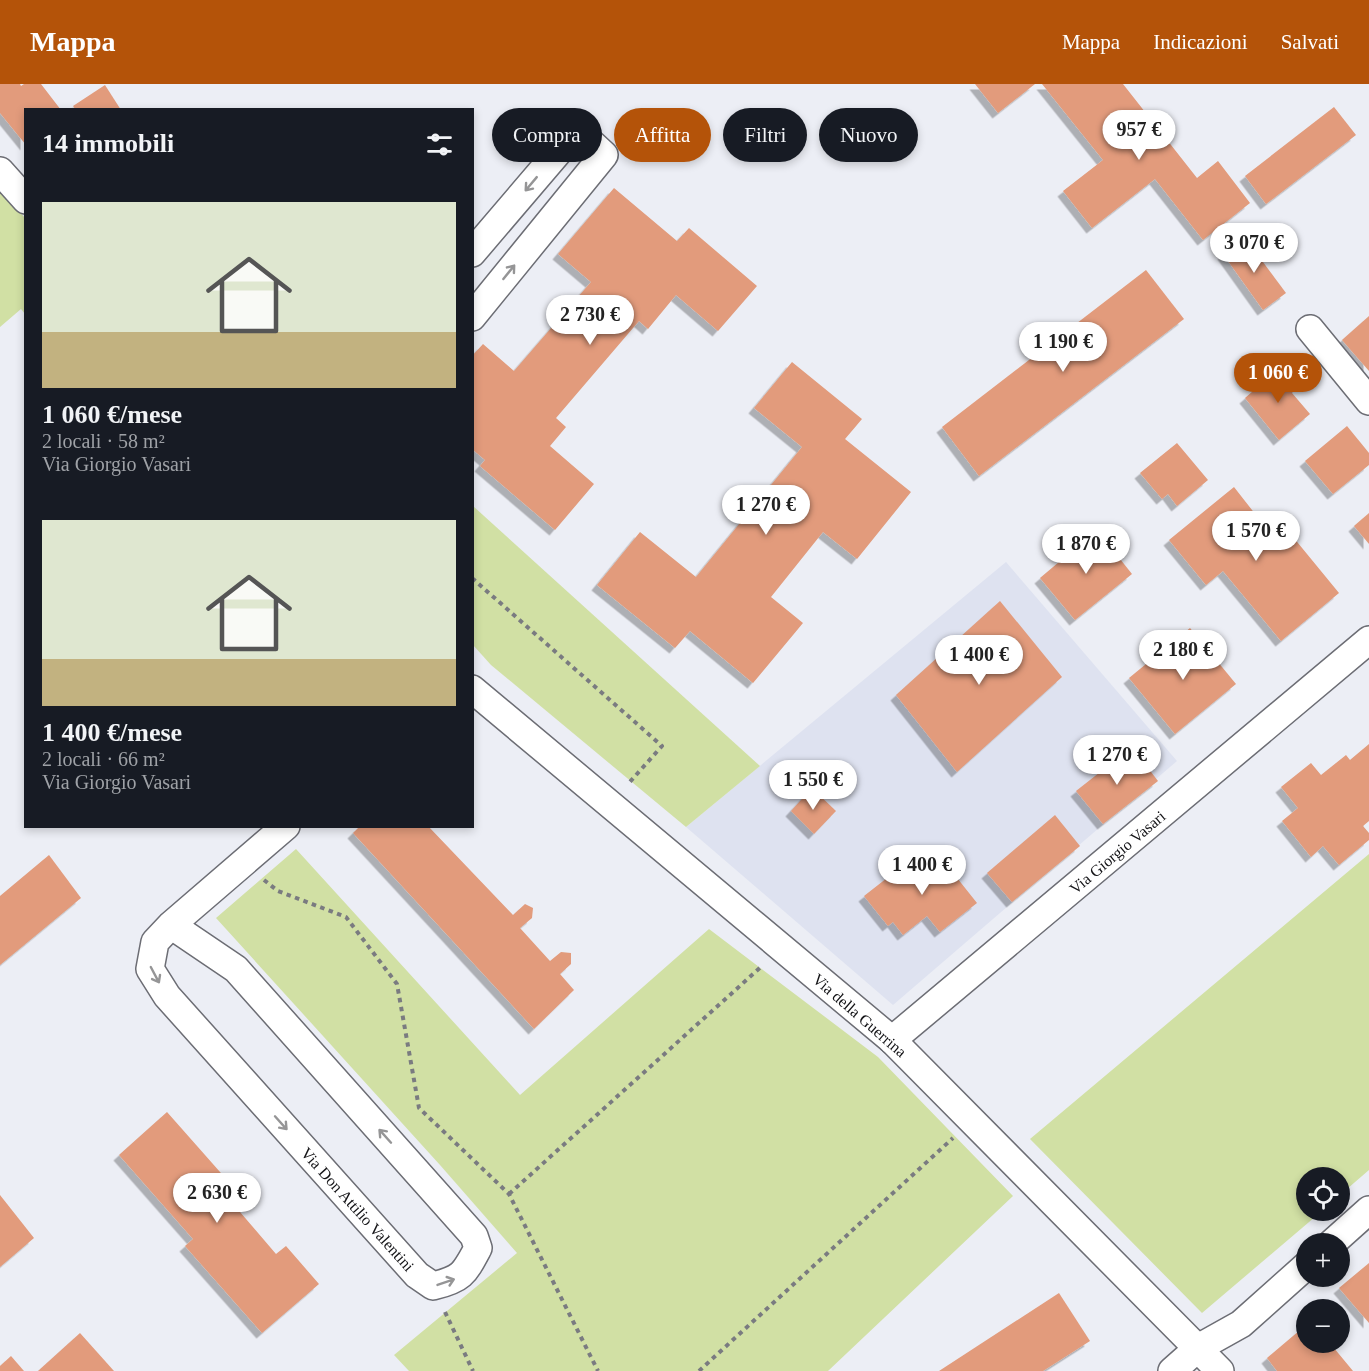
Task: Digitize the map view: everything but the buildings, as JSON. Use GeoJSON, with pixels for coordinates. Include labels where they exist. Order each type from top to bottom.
{"type":"FeatureCollection","features":[{"type":"Feature","properties":{"kind":"street"},"geometry":{"type":"LineString","coordinates":[[474,251],[577,130],[604,155],[474,315]]}},
{"type":"Feature","properties":{"kind":"street"},"geometry":{"type":"LineString","coordinates":[[0,171],[24,198]]}},
{"type":"Feature","properties":{"kind":"street"},"geometry":{"type":"LineString","coordinates":[[1310,329],[1369,401]]}},
{"type":"Feature","properties":{"kind":"street","name":"Via Giorgio Vasari"},"geometry":{"type":"LineString","coordinates":[[892,1040],[1369,640]]}},
{"type":"Feature","properties":{"kind":"street","name":"Via della Guerrina"},"geometry":{"type":"LineString","coordinates":[[474,691],[892,1040],[1220,1371]]}},
{"type":"Feature","properties":{"kind":"street","name":"Via Don Attilio Valentini"},"geometry":{"type":"LineString","coordinates":[[284,828],[171,925],[155,942],[150,969],[167,996],[417,1275],[433,1286]]}},
{"type":"Feature","properties":{"kind":"street"},"geometry":{"type":"LineString","coordinates":[[171,925],[236,969],[474,1236],[478,1248],[467,1268],[453,1282],[433,1286]]}},
{"type":"Feature","properties":{"kind":"street"},"geometry":{"type":"LineString","coordinates":[[1343,1233],[1369,1210]]}},
{"type":"Feature","properties":{"kind":"street"},"geometry":{"type":"LineString","coordinates":[[1172,1371],[1198,1348],[1241,1324],[1296,1275]]}},
{"type":"Feature","properties":{"kind":"path"},"geometry":{"type":"LineString","coordinates":[[474,580],[662,746],[609,804]]}},
{"type":"Feature","properties":{"kind":"path"},"geometry":{"type":"LineString","coordinates":[[247,860],[260,876],[278,891],[346,917],[397,984],[419,1108],[509,1194],[597,1371]]}},
{"type":"Feature","properties":{"kind":"path"},"geometry":{"type":"LineString","coordinates":[[509,1194],[782,949]]}},
{"type":"Feature","properties":{"kind":"path"},"geometry":{"type":"LineString","coordinates":[[699,1371],[972,1120]]}},
{"type":"Feature","properties":{"kind":"path"},"geometry":{"type":"LineString","coordinates":[[433,1286],[473,1371]]}},
{"type":"Feature","properties":{"kind":"shaded area"},"geometry":{"type":"Polygon","coordinates":[[[1006,562],[1177,761],[893,1005],[686,827],[1006,562]]]}},
{"type":"Feature","properties":{"kind":"green space"},"geometry":{"type":"Polygon","coordinates":[[[0,191],[24,217],[24,313],[21,309],[0,327],[0,191]]]}},
{"type":"Feature","properties":{"kind":"green space"},"geometry":{"type":"Polygon","coordinates":[[[474,507],[760,766],[686,827],[491,665],[474,646],[474,507]]]}},
{"type":"Feature","properties":{"kind":"green space"},"geometry":{"type":"Polygon","coordinates":[[[296,849],[520,1095],[709,929],[878,1057],[1013,1196],[828,1371],[409,1371],[394,1355],[517,1253],[216,918],[296,849]]]}},
{"type":"Feature","properties":{"kind":"green space"},"geometry":{"type":"Polygon","coordinates":[[[1369,854],[1369,1170],[1350,1186],[1350,1167],[1296,1167],[1296,1221],[1310,1221],[1202,1313],[1030,1139],[1369,854]]]}}]}
